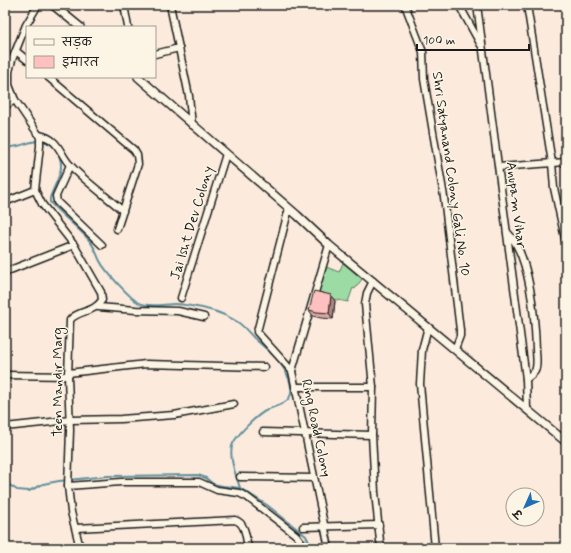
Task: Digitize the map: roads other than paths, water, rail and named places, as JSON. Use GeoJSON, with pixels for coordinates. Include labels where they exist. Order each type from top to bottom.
{"type":"FeatureCollection","features":[{"type":"Feature","properties":{"kind":"street"},"geometry":{"type":"LineString","coordinates":[[38,5],[26,25],[8,72],[9,84],[15,100],[40,136],[35,190],[42,204],[74,245],[101,292],[102,300],[98,307],[178,312],[204,317]]}},
{"type":"Feature","properties":{"kind":"street"},"geometry":{"type":"LineString","coordinates":[[54,5],[79,26]]}},
{"type":"Feature","properties":{"kind":"street"},"geometry":{"type":"LineString","coordinates":[[124,5],[128,26]]}},
{"type":"Feature","properties":{"kind":"street"},"geometry":{"type":"LineString","coordinates":[[170,5],[189,96],[192,125]]}},
{"type":"Feature","properties":{"kind":"street","name":"Shri Satyanand Colony Gali No. 10"},"geometry":{"type":"LineString","coordinates":[[405,5],[422,52],[424,79],[444,197],[460,330],[460,336],[455,349]]}},
{"type":"Feature","properties":{"kind":"street"},"geometry":{"type":"LineString","coordinates":[[459,5],[482,49]]}},
{"type":"Feature","properties":{"kind":"street","name":"Anupam Vihar"},"geometry":{"type":"LineString","coordinates":[[477,5],[526,379],[527,409]]}},
{"type":"Feature","properties":{"kind":"street"},"geometry":{"type":"LineString","coordinates":[[527,5],[552,163],[554,188],[566,244]]}},
{"type":"Feature","properties":{"kind":"street"},"geometry":{"type":"LineString","coordinates":[[156,54],[179,48]]}},
{"type":"Feature","properties":{"kind":"street"},"geometry":{"type":"LineString","coordinates":[[16,52],[26,59]]}},
{"type":"Feature","properties":{"kind":"street"},"geometry":{"type":"LineString","coordinates":[[49,78],[134,150],[137,155],[138,164],[117,229]]}},
{"type":"Feature","properties":{"kind":"street"},"geometry":{"type":"LineString","coordinates":[[139,78],[289,208],[328,245],[566,442]]}},
{"type":"Feature","properties":{"kind":"street"},"geometry":{"type":"LineString","coordinates":[[5,106],[15,100]]}},
{"type":"Feature","properties":{"kind":"street"},"geometry":{"type":"LineString","coordinates":[[40,136],[48,136],[60,148],[70,165],[123,211]]}},
{"type":"Feature","properties":{"kind":"street","name":"Jai Isht Dev Colony"},"geometry":{"type":"LineString","coordinates":[[181,298],[226,154]]}},
{"type":"Feature","properties":{"kind":"street"},"geometry":{"type":"LineString","coordinates":[[499,167],[566,162]]}},
{"type":"Feature","properties":{"kind":"street"},"geometry":{"type":"LineString","coordinates":[[70,165],[56,196],[57,202],[102,245]]}},
{"type":"Feature","properties":{"kind":"street"},"geometry":{"type":"LineString","coordinates":[[5,202],[35,190]]}},
{"type":"Feature","properties":{"kind":"street"},"geometry":{"type":"LineString","coordinates":[[289,208],[257,332],[292,371]]}},
{"type":"Feature","properties":{"kind":"street"},"geometry":{"type":"LineString","coordinates":[[507,232],[516,242],[526,268],[530,291],[536,368],[533,374],[526,379]]}},
{"type":"Feature","properties":{"kind":"street"},"geometry":{"type":"LineString","coordinates":[[5,272],[74,245]]}},
{"type":"Feature","properties":{"kind":"street","name":"Ring Road Colony"},"geometry":{"type":"LineString","coordinates":[[328,245],[292,371],[329,548]]}},
{"type":"Feature","properties":{"kind":"street"},"geometry":{"type":"LineString","coordinates":[[373,282],[367,293],[365,304],[373,387],[372,435],[375,492],[382,548]]}},
{"type":"Feature","properties":{"kind":"street","name":"Teen Mandir Marg"},"geometry":{"type":"LineString","coordinates":[[80,548],[71,512],[68,482],[70,420],[68,374],[70,320],[74,316],[98,307]]}},
{"type":"Feature","properties":{"kind":"street"},"geometry":{"type":"LineString","coordinates":[[428,327],[422,350],[420,384],[435,548]]}},
{"type":"Feature","properties":{"kind":"street"},"geometry":{"type":"LineString","coordinates":[[5,375],[68,374],[146,364],[265,367]]}},
{"type":"Feature","properties":{"kind":"street"},"geometry":{"type":"LineString","coordinates":[[295,387],[373,387]]}},
{"type":"Feature","properties":{"kind":"street"},"geometry":{"type":"LineString","coordinates":[[5,427],[70,420],[121,419],[174,415],[234,404]]}},
{"type":"Feature","properties":{"kind":"street"},"geometry":{"type":"LineString","coordinates":[[263,432],[372,435]]}},
{"type":"Feature","properties":{"kind":"street"},"geometry":{"type":"LineString","coordinates":[[240,477],[314,478]]}},
{"type":"Feature","properties":{"kind":"street"},"geometry":{"type":"LineString","coordinates":[[68,482],[199,482],[217,490],[240,493],[247,496],[296,535],[306,548]]}},
{"type":"Feature","properties":{"kind":"street"},"geometry":{"type":"LineString","coordinates":[[76,528],[235,520],[240,521],[242,525],[248,548]]}},
{"type":"Feature","properties":{"kind":"street"},"geometry":{"type":"LineString","coordinates":[[303,527],[378,525]]}},
{"type":"Feature","properties":{"kind":"waterway"},"geometry":{"type":"LineString","coordinates":[[5,148],[36,141],[45,142],[55,147]]}},
{"type":"Feature","properties":{"kind":"waterway"},"geometry":{"type":"LineString","coordinates":[[57,151],[60,157],[61,169],[50,198],[50,202],[89,240],[100,261],[112,277],[130,296],[139,303],[152,306],[175,304],[197,307],[220,313],[241,324],[272,354],[286,372],[291,387],[290,397],[284,403],[267,410],[252,421],[234,442],[231,456],[240,488],[267,505],[306,536],[312,548]]}},
{"type":"Feature","properties":{"kind":"waterway"},"geometry":{"type":"LineString","coordinates":[[5,484],[8,484],[17,490],[29,491],[43,484],[107,476],[198,475],[206,478],[213,484],[240,488]]}}]}
